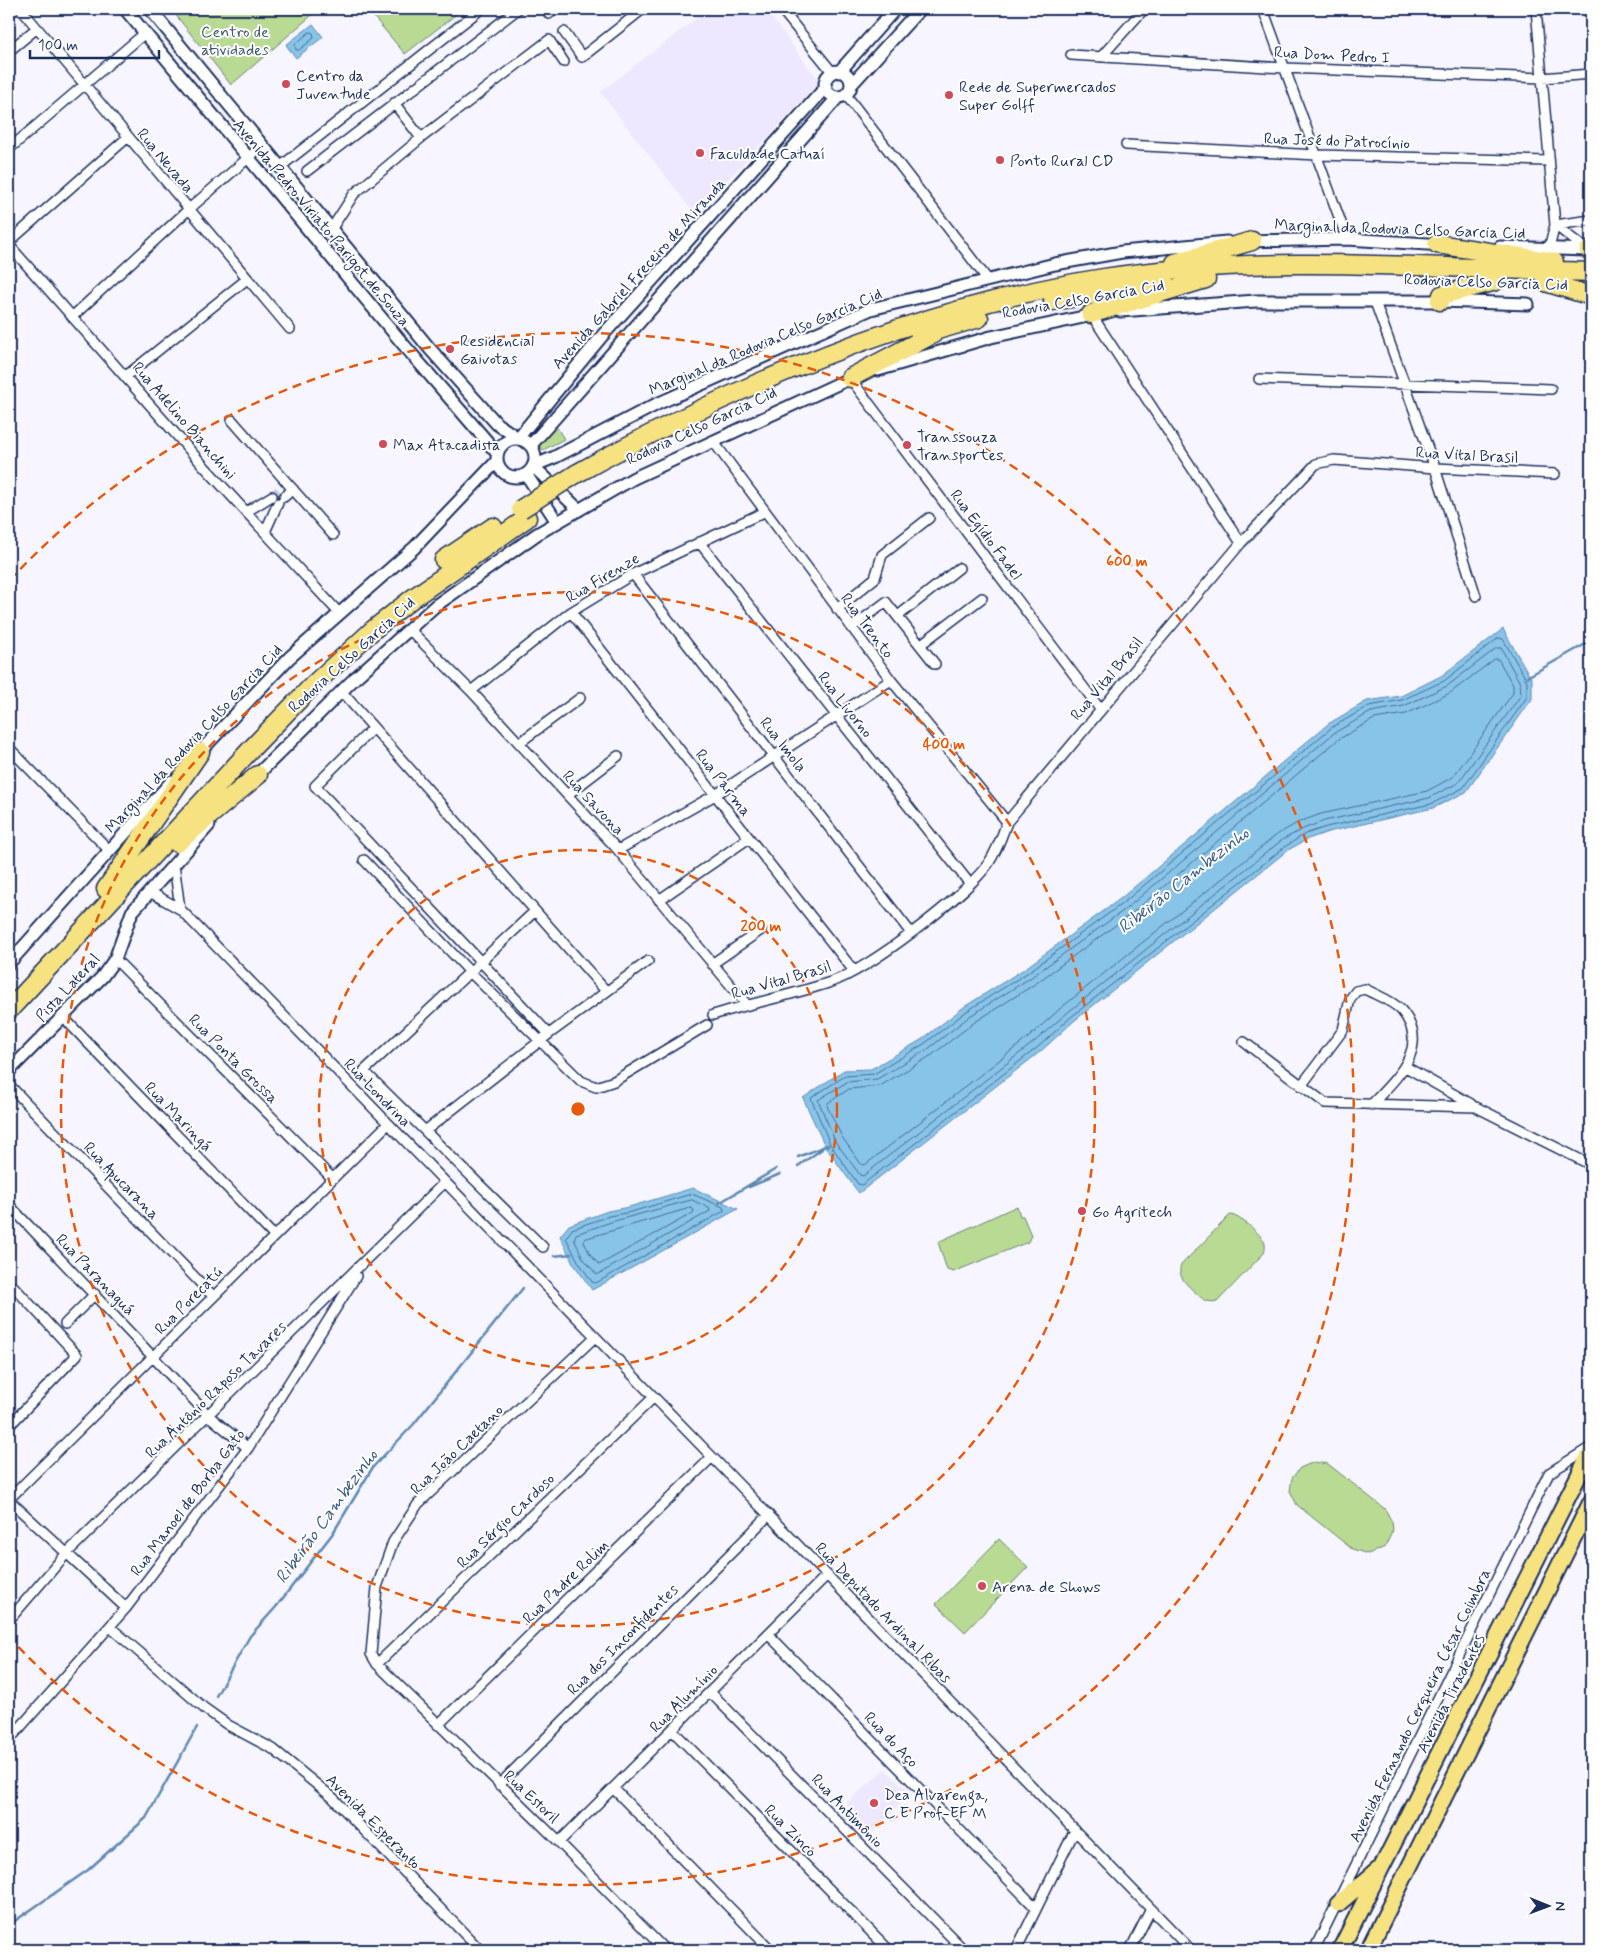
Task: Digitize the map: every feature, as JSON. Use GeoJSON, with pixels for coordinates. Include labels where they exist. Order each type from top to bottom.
{"type":"FeatureCollection","features":[{"type":"Feature","properties":{"kind":"highway"},"geometry":{"type":"LineString","coordinates":[[1136,274],[1252,241]]}},
{"type":"Feature","properties":{"kind":"highway"},"geometry":{"type":"LineString","coordinates":[[1437,244],[1591,267]]}},
{"type":"Feature","properties":{"kind":"highway","name":"Rodovia Celso Garcia Cid"},"geometry":{"type":"LineString","coordinates":[[9,1010],[245,738],[332,652],[428,572],[579,480],[631,444],[720,401],[874,337],[944,314],[1103,278],[1256,265],[1310,264],[1591,272]]}},
{"type":"Feature","properties":{"kind":"highway","name":"Rodovia Celso Garcia Cid"},"geometry":{"type":"LineString","coordinates":[[579,480],[706,420],[831,366],[949,326],[1003,311],[1068,298],[1126,288],[1264,275],[1591,284]]}},
{"type":"Feature","properties":{"kind":"highway"},"geometry":{"type":"LineString","coordinates":[[1091,314],[1206,279]]}},
{"type":"Feature","properties":{"kind":"highway"},"geometry":{"type":"LineString","coordinates":[[1440,301],[1442,295],[1496,281]]}},
{"type":"Feature","properties":{"kind":"highway"},"geometry":{"type":"LineString","coordinates":[[1545,282],[1591,296]]}},
{"type":"Feature","properties":{"kind":"highway"},"geometry":{"type":"LineString","coordinates":[[850,378],[949,326]]}},
{"type":"Feature","properties":{"kind":"highway"},"geometry":{"type":"LineString","coordinates":[[112,890],[200,752]]}},
{"type":"Feature","properties":{"kind":"highway"},"geometry":{"type":"LineString","coordinates":[[112,890],[258,775]]}},
{"type":"Feature","properties":{"kind":"highway","name":"Rodovia Celso Garcia Cid"},"geometry":{"type":"LineString","coordinates":[[9,993],[112,890]]}},
{"type":"Feature","properties":{"kind":"highway","name":"Avenida Tiradentes"},"geometry":{"type":"LineString","coordinates":[[1340,1950],[1591,1451]]}},
{"type":"Feature","properties":{"kind":"highway"},"geometry":{"type":"LineString","coordinates":[[1368,1950],[1591,1502]]}},
{"type":"Feature","properties":{"kind":"highway"},"geometry":{"type":"LineString","coordinates":[[1338,1904],[1383,1866]]}},
{"type":"Feature","properties":{"kind":"street","name":"Rua Nevada"},"geometry":{"type":"LineString","coordinates":[[21,9],[188,210],[290,329]]}},
{"type":"Feature","properties":{"kind":"street","name":"Avenida Pedro Viriato Parigot de Souza"},"geometry":{"type":"LineString","coordinates":[[125,9],[497,457]]}},
{"type":"Feature","properties":{"kind":"street","name":"Avenida Pedro Viriato Parigot de Souza"},"geometry":{"type":"LineString","coordinates":[[150,9],[430,348],[497,424],[518,438]]}},
{"type":"Feature","properties":{"kind":"street"},"geometry":{"type":"LineString","coordinates":[[280,167],[481,9]]}},
{"type":"Feature","properties":{"kind":"street"},"geometry":{"type":"LineString","coordinates":[[307,171],[518,9]]}},
{"type":"Feature","properties":{"kind":"street"},"geometry":{"type":"LineString","coordinates":[[564,32],[582,57],[643,9]]}},
{"type":"Feature","properties":{"kind":"street"},"geometry":{"type":"LineString","coordinates":[[782,9],[836,72],[848,76],[845,92],[988,280]]}},
{"type":"Feature","properties":{"kind":"street"},"geometry":{"type":"LineString","coordinates":[[845,92],[830,94],[826,87],[827,79],[836,72],[895,9]]}},
{"type":"Feature","properties":{"kind":"street","name":"Avenida Gabriel Freceiro de Miranda"},"geometry":{"type":"LineString","coordinates":[[531,445],[920,9]]}},
{"type":"Feature","properties":{"kind":"street"},"geometry":{"type":"LineString","coordinates":[[1101,57],[1144,9]]}},
{"type":"Feature","properties":{"kind":"street"},"geometry":{"type":"LineString","coordinates":[[1263,9],[1347,239]]}},
{"type":"Feature","properties":{"kind":"street"},"geometry":{"type":"LineString","coordinates":[[1536,9],[1555,225],[1549,248]]}},
{"type":"Feature","properties":{"kind":"street"},"geometry":{"type":"LineString","coordinates":[[9,51],[37,28]]}},
{"type":"Feature","properties":{"kind":"street"},"geometry":{"type":"LineString","coordinates":[[9,149],[83,84],[146,33]]}},
{"type":"Feature","properties":{"kind":"street"},"geometry":{"type":"LineString","coordinates":[[332,228],[354,194],[421,138],[549,40],[564,62]]}},
{"type":"Feature","properties":{"kind":"street","name":"Rua Dom Pedro I"},"geometry":{"type":"LineString","coordinates":[[1071,55],[1284,68],[1542,78],[1591,74]]}},
{"type":"Feature","properties":{"kind":"street","name":"Avenida Gabriel Freceiro de Miranda"},"geometry":{"type":"LineString","coordinates":[[518,438],[602,336],[826,87]]}},
{"type":"Feature","properties":{"kind":"street"},"geometry":{"type":"LineString","coordinates":[[394,104],[421,138]]}},
{"type":"Feature","properties":{"kind":"street"},"geometry":{"type":"LineString","coordinates":[[9,244],[128,137]]}},
{"type":"Feature","properties":{"kind":"street","name":"Rua José do Patrocínio"},"geometry":{"type":"LineString","coordinates":[[1126,145],[1318,156],[1548,161]]}},
{"type":"Feature","properties":{"kind":"street"},"geometry":{"type":"LineString","coordinates":[[72,317],[188,210],[262,146]]}},
{"type":"Feature","properties":{"kind":"street"},"geometry":{"type":"LineString","coordinates":[[1555,225],[1591,220]]}},
{"type":"Feature","properties":{"kind":"street"},"geometry":{"type":"LineString","coordinates":[[1555,225],[1589,250]]}},
{"type":"Feature","properties":{"kind":"street","name":"Marginal da Rodovia Celso Garcia Cid"},"geometry":{"type":"LineString","coordinates":[[530,470],[657,404],[871,309],[988,280],[1122,252],[1252,241],[1347,239],[1589,250]]}},
{"type":"Feature","properties":{"kind":"street","name":"Rua Adelino Bianchini"},"geometry":{"type":"LineString","coordinates":[[9,244],[246,512],[340,614]]}},
{"type":"Feature","properties":{"kind":"street"},"geometry":{"type":"LineString","coordinates":[[126,376],[248,280]]}},
{"type":"Feature","properties":{"kind":"street"},"geometry":{"type":"LineString","coordinates":[[150,892],[258,775],[341,691],[435,606],[557,522],[634,478],[850,378],[991,337],[1091,314],[1182,305],[1256,301],[1440,301],[1528,304]]}},
{"type":"Feature","properties":{"kind":"street"},"geometry":{"type":"LineString","coordinates":[[1375,302],[1402,383],[1435,468],[1476,596]]}},
{"type":"Feature","properties":{"kind":"street"},"geometry":{"type":"LineString","coordinates":[[1091,314],[1241,543]]}},
{"type":"Feature","properties":{"kind":"street"},"geometry":{"type":"LineString","coordinates":[[403,344],[410,338],[430,348]]}},
{"type":"Feature","properties":{"kind":"street","name":"Rua Egídio Fadel"},"geometry":{"type":"LineString","coordinates":[[850,378],[1100,709]]}},
{"type":"Feature","properties":{"kind":"street"},"geometry":{"type":"LineString","coordinates":[[1260,379],[1552,388]]}},
{"type":"Feature","properties":{"kind":"street"},"geometry":{"type":"LineString","coordinates":[[232,420],[333,534]]}},
{"type":"Feature","properties":{"kind":"street"},"geometry":{"type":"LineString","coordinates":[[518,438],[531,445],[535,453],[530,470],[518,477],[510,476],[500,469],[497,457],[505,442],[518,438]]}},
{"type":"Feature","properties":{"kind":"street","name":"Rua Trento"},"geometry":{"type":"LineString","coordinates":[[713,441],[764,512],[891,680],[1007,822]]}},
{"type":"Feature","properties":{"kind":"street","name":"Marginal da Rodovia Celso Garcia Cid"},"geometry":{"type":"LineString","coordinates":[[9,962],[200,752],[289,658],[414,548],[497,457]]}},
{"type":"Feature","properties":{"kind":"street","name":"Rua Vital Brasil"},"geometry":{"type":"LineString","coordinates":[[714,1015],[832,982],[854,971],[911,933],[970,884],[988,863],[1007,822],[1100,709],[1241,543],[1316,464],[1334,460],[1435,468],[1555,474]]}},
{"type":"Feature","properties":{"kind":"street"},"geometry":{"type":"LineString","coordinates":[[530,470],[579,510]]}},
{"type":"Feature","properties":{"kind":"street"},"geometry":{"type":"LineString","coordinates":[[530,470],[557,522]]}},
{"type":"Feature","properties":{"kind":"street"},"geometry":{"type":"LineString","coordinates":[[246,512],[278,496],[290,486]]}},
{"type":"Feature","properties":{"kind":"street"},"geometry":{"type":"LineString","coordinates":[[265,532],[278,496]]}},
{"type":"Feature","properties":{"kind":"street","name":"Rua Firenze"},"geometry":{"type":"LineString","coordinates":[[471,691],[571,612],[633,574],[764,512]]}},
{"type":"Feature","properties":{"kind":"street"},"geometry":{"type":"LineString","coordinates":[[837,609],[875,578],[882,555],[929,518]]}},
{"type":"Feature","properties":{"kind":"street","name":"Rua Livorno"},"geometry":{"type":"LineString","coordinates":[[699,542],[970,884]]}},
{"type":"Feature","properties":{"kind":"street"},"geometry":{"type":"LineString","coordinates":[[898,616],[959,568]]}},
{"type":"Feature","properties":{"kind":"street","name":"Rua Imola"},"geometry":{"type":"LineString","coordinates":[[633,574],[911,933]]}},
{"type":"Feature","properties":{"kind":"street"},"geometry":{"type":"LineString","coordinates":[[920,645],[982,598]]}},
{"type":"Feature","properties":{"kind":"street"},"geometry":{"type":"LineString","coordinates":[[851,628],[886,602],[935,664]]}},
{"type":"Feature","properties":{"kind":"street","name":"Rua Parma"},"geometry":{"type":"LineString","coordinates":[[571,612],[854,971]]}},
{"type":"Feature","properties":{"kind":"street","name":"Rua Savona"},"geometry":{"type":"LineString","coordinates":[[409,628],[471,691],[618,850],[747,1005]]}},
{"type":"Feature","properties":{"kind":"street"},"geometry":{"type":"LineString","coordinates":[[618,850],[715,795],[891,680]]}},
{"type":"Feature","properties":{"kind":"street"},"geometry":{"type":"LineString","coordinates":[[341,691],[606,991]]}},
{"type":"Feature","properties":{"kind":"street"},"geometry":{"type":"LineString","coordinates":[[519,743],[580,698]]}},
{"type":"Feature","properties":{"kind":"street"},"geometry":{"type":"LineString","coordinates":[[374,728],[315,786],[549,1034]]}},
{"type":"Feature","properties":{"kind":"street"},"geometry":{"type":"LineString","coordinates":[[9,748],[110,851]]}},
{"type":"Feature","properties":{"kind":"street"},"geometry":{"type":"LineString","coordinates":[[567,795],[618,756]]}},
{"type":"Feature","properties":{"kind":"street"},"geometry":{"type":"LineString","coordinates":[[659,900],[749,838]]}},
{"type":"Feature","properties":{"kind":"street"},"geometry":{"type":"LineString","coordinates":[[364,860],[470,972],[581,1081],[596,1087],[614,1082],[707,1026]]}},
{"type":"Feature","properties":{"kind":"street"},"geometry":{"type":"LineString","coordinates":[[174,864],[180,909]]}},
{"type":"Feature","properties":{"kind":"street","name":"Rua Londrina"},"geometry":{"type":"LineString","coordinates":[[150,892],[180,909],[555,1296]]}},
{"type":"Feature","properties":{"kind":"street","name":"Pista Lateral"},"geometry":{"type":"LineString","coordinates":[[9,1071],[102,977],[115,959],[132,912],[150,892]]}},
{"type":"Feature","properties":{"kind":"street"},"geometry":{"type":"LineString","coordinates":[[536,911],[364,1071],[543,1247]]}},
{"type":"Feature","properties":{"kind":"street"},"geometry":{"type":"LineString","coordinates":[[712,964],[761,930]]}},
{"type":"Feature","properties":{"kind":"street","name":"Rua Ponta Grossa"},"geometry":{"type":"LineString","coordinates":[[115,959],[332,1178]]}},
{"type":"Feature","properties":{"kind":"street"},"geometry":{"type":"LineString","coordinates":[[425,1131],[549,1034],[648,962]]}},
{"type":"Feature","properties":{"kind":"street"},"geometry":{"type":"LineString","coordinates":[[1301,1086],[1343,1030],[1350,999],[1356,991],[1365,989],[1401,1009],[1409,1024],[1412,1035],[1412,1051],[1406,1067],[1371,1105]]}},
{"type":"Feature","properties":{"kind":"street","name":"Rua Maringá"},"geometry":{"type":"LineString","coordinates":[[63,1017],[274,1236]]}},
{"type":"Feature","properties":{"kind":"street"},"geometry":{"type":"LineString","coordinates":[[1244,1042],[1325,1103],[1476,1106]]}},
{"type":"Feature","properties":{"kind":"street"},"geometry":{"type":"LineString","coordinates":[[1406,1067],[1476,1106],[1591,1165]]}},
{"type":"Feature","properties":{"kind":"street","name":"Rua Apucarana"},"geometry":{"type":"LineString","coordinates":[[9,1085],[213,1296]]}},
{"type":"Feature","properties":{"kind":"street","name":"Rua Porecatú"},"geometry":{"type":"LineString","coordinates":[[9,1500],[388,1124]]}},
{"type":"Feature","properties":{"kind":"street","name":"Rua Antônio Raposo Tavares"},"geometry":{"type":"LineString","coordinates":[[9,1620],[66,1554],[209,1416],[445,1182]]}},
{"type":"Feature","properties":{"kind":"street","name":"Rua Paranaguá"},"geometry":{"type":"LineString","coordinates":[[9,1205],[154,1355],[209,1416],[248,1448]]}},
{"type":"Feature","properties":{"kind":"street","name":"Rua Manoel de Borba Gato"},"geometry":{"type":"LineString","coordinates":[[9,1740],[126,1608],[248,1448],[364,1263]]}},
{"type":"Feature","properties":{"kind":"street"},"geometry":{"type":"LineString","coordinates":[[9,1293],[14,1287],[77,1355],[9,1426]]}},
{"type":"Feature","properties":{"kind":"street"},"geometry":{"type":"LineString","coordinates":[[65,1324],[95,1294]]}},
{"type":"Feature","properties":{"kind":"street","name":"Rua Deputado Ardinal Ribas"},"geometry":{"type":"LineString","coordinates":[[555,1296],[1191,1950]]}},
{"type":"Feature","properties":{"kind":"street","name":"Rua João Caetano"},"geometry":{"type":"LineString","coordinates":[[377,1664],[371,1654],[376,1587],[393,1542],[418,1504],[595,1337]]}},
{"type":"Feature","properties":{"kind":"street","name":"Rua Sérgio Cardoso"},"geometry":{"type":"LineString","coordinates":[[377,1664],[654,1397]]}},
{"type":"Feature","properties":{"kind":"street","name":"Avenida Fernando Cerqueira César Coimbra"},"geometry":{"type":"LineString","coordinates":[[1314,1950],[1549,1473],[1591,1447]]}},
{"type":"Feature","properties":{"kind":"street","name":"Rua Padre Rolim"},"geometry":{"type":"LineString","coordinates":[[438,1725],[712,1457]]}},
{"type":"Feature","properties":{"kind":"street"},"geometry":{"type":"LineString","coordinates":[[9,1500],[126,1608]]}},
{"type":"Feature","properties":{"kind":"street","name":"Rua dos Inconfidentes"},"geometry":{"type":"LineString","coordinates":[[499,1785],[768,1516]]}},
{"type":"Feature","properties":{"kind":"street","name":"Rua Alumínio"},"geometry":{"type":"LineString","coordinates":[[559,1842],[827,1575]]}},
{"type":"Feature","properties":{"kind":"street","name":"Avenida Esperanto"},"geometry":{"type":"LineString","coordinates":[[110,1627],[210,1712],[228,1725],[273,1749],[332,1797],[480,1950]]}},
{"type":"Feature","properties":{"kind":"street","name":"Rua do Aço"},"geometry":{"type":"LineString","coordinates":[[768,1634],[1036,1908]]}},
{"type":"Feature","properties":{"kind":"street","name":"Rua Estoril"},"geometry":{"type":"LineString","coordinates":[[377,1664],[559,1842],[665,1950]]}},
{"type":"Feature","properties":{"kind":"street","name":"Rua Antimônio"},"geometry":{"type":"LineString","coordinates":[[710,1692],[964,1950]]}},
{"type":"Feature","properties":{"kind":"street","name":"Rua Zinco"},"geometry":{"type":"LineString","coordinates":[[672,1730],[890,1950]]}},
{"type":"Feature","properties":{"kind":"street"},"geometry":{"type":"LineString","coordinates":[[614,1788],[772,1950]]}},
{"type":"Feature","properties":{"kind":"street"},"geometry":{"type":"LineString","coordinates":[[1016,1950],[1075,1830]]}},
{"type":"Feature","properties":{"kind":"street"},"geometry":{"type":"LineString","coordinates":[[1130,1950],[1151,1909]]}},
{"type":"Feature","properties":{"kind":"shaded area","name":"Faculdade Catuaí"},"geometry":{"type":"Polygon","coordinates":[[[709,9],[765,9],[820,82],[695,214],[600,92],[709,9]]]}},
{"type":"Feature","properties":{"kind":"shaded area","name":"Dea Alvarenga, C E Prof-EF M"},"geometry":{"type":"Polygon","coordinates":[[[885,1769],[911,1793],[864,1841],[835,1813],[885,1769]]]}},
{"type":"Feature","properties":{"kind":"green space","name":"Centro de atividades"},"geometry":{"type":"Polygon","coordinates":[[[171,9],[319,9],[231,85],[171,9]]]}},
{"type":"Feature","properties":{"kind":"green space"},"geometry":{"type":"Polygon","coordinates":[[[367,9],[463,9],[405,54],[367,9]]]}},
{"type":"Feature","properties":{"kind":"green space"},"geometry":{"type":"Polygon","coordinates":[[[556,426],[564,439],[543,450],[539,446],[540,440],[556,426]]]}},
{"type":"Feature","properties":{"kind":"green space"},"geometry":{"type":"Polygon","coordinates":[[[1017,1206],[1020,1216],[1023,1216],[1031,1235],[1028,1242],[953,1272],[947,1270],[938,1242],[1017,1206]]]}},
{"type":"Feature","properties":{"kind":"green space"},"geometry":{"type":"Polygon","coordinates":[[[1230,1215],[1243,1221],[1262,1238],[1265,1242],[1264,1253],[1217,1302],[1205,1301],[1184,1280],[1180,1270],[1181,1265],[1230,1215]]]}},
{"type":"Feature","properties":{"kind":"green space"},"geometry":{"type":"Polygon","coordinates":[[[1314,1462],[1328,1464],[1385,1509],[1392,1522],[1393,1530],[1385,1547],[1368,1554],[1352,1549],[1297,1505],[1290,1491],[1292,1478],[1300,1468],[1314,1462]]]}},
{"type":"Feature","properties":{"kind":"green space","name":"Arena de Shows"},"geometry":{"type":"Polygon","coordinates":[[[999,1539],[1028,1567],[965,1632],[936,1604],[999,1539]]]}},
{"type":"Feature","properties":{"kind":"water"},"geometry":{"type":"Polygon","coordinates":[[[313,24],[323,37],[296,58],[286,45],[313,24]]]}},
{"type":"Feature","properties":{"kind":"water"},"geometry":{"type":"Polygon","coordinates":[[[1503,629],[1532,680],[1532,699],[1466,792],[1433,808],[1328,832],[1308,839],[1288,850],[1074,1021],[1041,1051],[859,1193],[825,1146],[803,1098],[844,1070],[871,1069],[921,1040],[964,1007],[1024,969],[1120,899],[1328,724],[1367,701],[1401,696],[1441,676],[1503,629]]]}},
{"type":"Feature","properties":{"kind":"water"},"geometry":{"type":"Polygon","coordinates":[[[693,1188],[738,1209],[592,1290],[573,1263],[560,1236],[569,1225],[608,1211],[629,1207],[693,1188]]]}},
{"type":"Feature","properties":{"kind":"waterway","name":"Ribeirão Cambezinho"},"geometry":{"type":"LineString","coordinates":[[1527,677],[1591,641]]}},
{"type":"Feature","properties":{"kind":"waterway","name":"Ribeirão Cambezinho"},"geometry":{"type":"LineString","coordinates":[[798,1157],[828,1145]]}},
{"type":"Feature","properties":{"kind":"waterway"},"geometry":{"type":"LineString","coordinates":[[798,1166],[822,1149]]}},
{"type":"Feature","properties":{"kind":"waterway","name":"Ribeirão Cambezinho"},"geometry":{"type":"LineString","coordinates":[[719,1203],[776,1169]]}},
{"type":"Feature","properties":{"kind":"waterway"},"geometry":{"type":"LineString","coordinates":[[749,1187],[780,1174]]}},
{"type":"Feature","properties":{"kind":"waterway","name":"Ribeirão Cambezinho"},"geometry":{"type":"LineString","coordinates":[[554,1256],[571,1254]]}},
{"type":"Feature","properties":{"kind":"waterway","name":"Ribeirão Cambezinho"},"geometry":{"type":"LineString","coordinates":[[216,1696],[250,1636],[276,1607],[333,1533],[373,1467],[413,1425],[523,1288]]}},
{"type":"Feature","properties":{"kind":"waterway","name":"Ribeirão Cambezinho"},"geometry":{"type":"LineString","coordinates":[[9,1925],[88,1870],[146,1818],[197,1727]]}},
{"type":"Feature","properties":{"kind":"tunnel"},"geometry":{"type":"LineString","coordinates":[[272,496],[279,490]]}},
{"type":"Feature","properties":{"kind":"place","name":"Centro da Juventude"},"geometry":{"type":"Point","coordinates":[286,84]}},
{"type":"Feature","properties":{"kind":"place","name":"Rede de Supermercados Super Golff"},"geometry":{"type":"Point","coordinates":[949,95]}},
{"type":"Feature","properties":{"kind":"place","name":"Faculdade Catuaí"},"geometry":{"type":"Point","coordinates":[700,153]}},
{"type":"Feature","properties":{"kind":"place","name":"Ponto Rural CD"},"geometry":{"type":"Point","coordinates":[1000,160]}},
{"type":"Feature","properties":{"kind":"place","name":"Residencial Gaivotas"},"geometry":{"type":"Point","coordinates":[450,349]}},
{"type":"Feature","properties":{"kind":"place","name":"Max Atacadista"},"geometry":{"type":"Point","coordinates":[383,444]}},
{"type":"Feature","properties":{"kind":"place","name":"Transsouza Transportes"},"geometry":{"type":"Point","coordinates":[907,445]}},
{"type":"Feature","properties":{"kind":"place","name":"Go Agritech"},"geometry":{"type":"Point","coordinates":[1082,1211]}},
{"type":"Feature","properties":{"kind":"place","name":"Arena de Shows"},"geometry":{"type":"Point","coordinates":[982,1586]}},
{"type":"Feature","properties":{"kind":"place","name":"Dea Alvarenga, C E Prof-EF M"},"geometry":{"type":"Point","coordinates":[874,1803]}}]}
